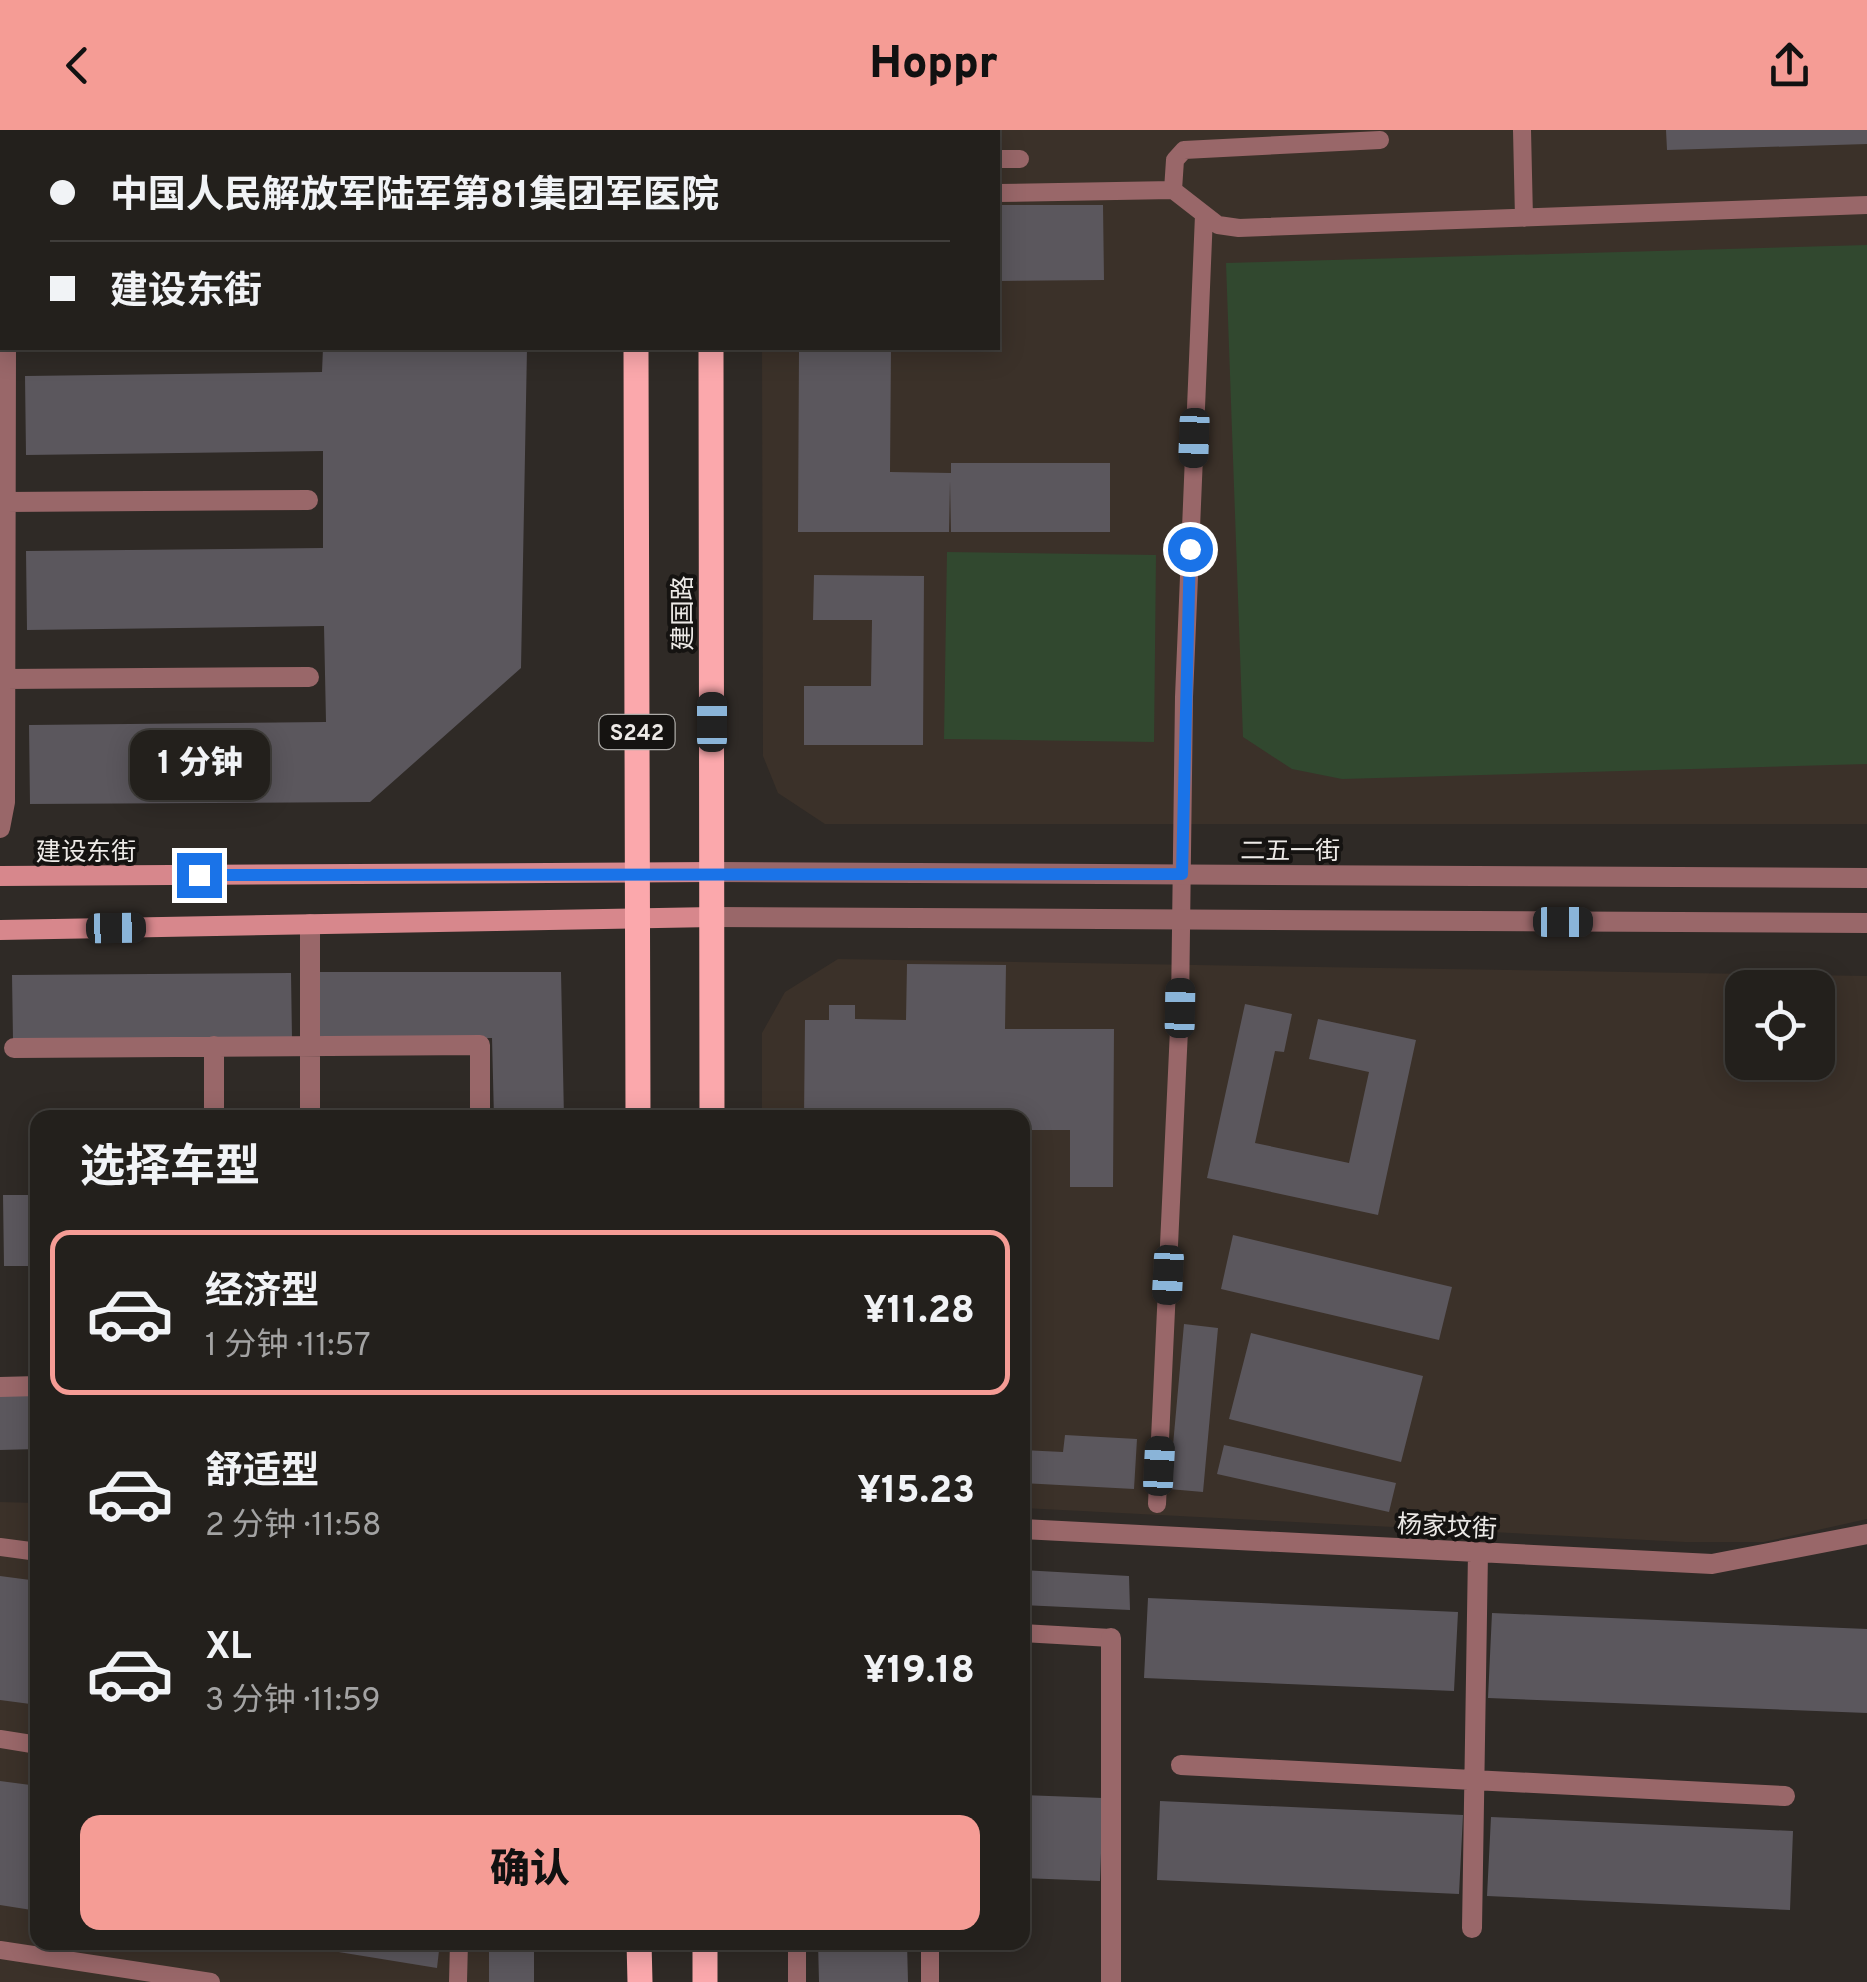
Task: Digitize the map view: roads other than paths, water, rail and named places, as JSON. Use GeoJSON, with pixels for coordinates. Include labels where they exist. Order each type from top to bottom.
{"type":"FeatureCollection","features":[{"type":"Feature","properties":{"kind":"main road","name":"建国路"},"geometry":{"type":"LineString","coordinates":[[636,350],[638,1110]]}},
{"type":"Feature","properties":{"kind":"main road","name":"建国路"},"geometry":{"type":"LineString","coordinates":[[711,350],[712,1110]]}},
{"type":"Feature","properties":{"kind":"main road","name":"建设东街"},"geometry":{"type":"LineString","coordinates":[[0,876],[713,872]]}},
{"type":"Feature","properties":{"kind":"main road"},"geometry":{"type":"LineString","coordinates":[[0,930],[713,917]]}},
{"type":"Feature","properties":{"kind":"main road"},"geometry":{"type":"LineString","coordinates":[[640,1950],[640,1982]]}},
{"type":"Feature","properties":{"kind":"main road"},"geometry":{"type":"LineString","coordinates":[[704,1982],[705,1950]]}},
{"type":"Feature","properties":{"kind":"street"},"geometry":{"type":"LineString","coordinates":[[0,828],[5,802],[6,350]]}},
{"type":"Feature","properties":{"kind":"street"},"geometry":{"type":"LineString","coordinates":[[6,502],[308,500]]}},
{"type":"Feature","properties":{"kind":"street"},"geometry":{"type":"LineString","coordinates":[[6,679],[309,676]]}},
{"type":"Feature","properties":{"kind":"street","name":"二五一街"},"geometry":{"type":"LineString","coordinates":[[713,872],[1867,878]]}},
{"type":"Feature","properties":{"kind":"street"},"geometry":{"type":"LineString","coordinates":[[713,917],[1867,923]]}},
{"type":"Feature","properties":{"kind":"street"},"geometry":{"type":"LineString","coordinates":[[310,924],[310,1110]]}},
{"type":"Feature","properties":{"kind":"street"},"geometry":{"type":"LineString","coordinates":[[14,1048],[480,1045],[480,1110]]}},
{"type":"Feature","properties":{"kind":"street"},"geometry":{"type":"LineString","coordinates":[[214,1046],[214,1110]]}},
{"type":"Feature","properties":{"kind":"street"},"geometry":{"type":"LineString","coordinates":[[0,1386],[30,1386]]}},
{"type":"Feature","properties":{"kind":"street","name":"杨家坟街"},"geometry":{"type":"LineString","coordinates":[[1030,1530],[1712,1564],[1867,1534]]}},
{"type":"Feature","properties":{"kind":"street"},"geometry":{"type":"LineString","coordinates":[[1472,1928],[1478,1552]]}},
{"type":"Feature","properties":{"kind":"street"},"geometry":{"type":"LineString","coordinates":[[1111,1638],[1111,1982]]}},
{"type":"Feature","properties":{"kind":"street"},"geometry":{"type":"LineString","coordinates":[[1181,1766],[1786,1796]]}},
{"type":"Feature","properties":{"kind":"lane"},"geometry":{"type":"LineString","coordinates":[[1522,130],[1524,218]]}},
{"type":"Feature","properties":{"kind":"lane"},"geometry":{"type":"LineString","coordinates":[[1173,190],[1175,160],[1184,150],[1380,140]]}},
{"type":"Feature","properties":{"kind":"lane"},"geometry":{"type":"LineString","coordinates":[[1000,159],[1020,158]]}},
{"type":"Feature","properties":{"kind":"lane"},"geometry":{"type":"LineString","coordinates":[[1000,193],[1173,190],[1218,226],[1239,228],[1867,205]]}},
{"type":"Feature","properties":{"kind":"lane"},"geometry":{"type":"LineString","coordinates":[[1157,1504],[1182,919],[1184,697],[1204,215]]}},
{"type":"Feature","properties":{"kind":"lane"},"geometry":{"type":"LineString","coordinates":[[0,1546],[30,1551]]}},
{"type":"Feature","properties":{"kind":"lane"},"geometry":{"type":"LineString","coordinates":[[1030,1633],[1111,1638]]}},
{"type":"Feature","properties":{"kind":"lane"},"geometry":{"type":"LineString","coordinates":[[0,1740],[30,1744]]}},
{"type":"Feature","properties":{"kind":"lane"},"geometry":{"type":"LineString","coordinates":[[0,1950],[211,1982]]}},
{"type":"Feature","properties":{"kind":"lane"},"geometry":{"type":"LineString","coordinates":[[458,1950],[458,1982]]}},
{"type":"Feature","properties":{"kind":"lane"},"geometry":{"type":"LineString","coordinates":[[797,1950],[798,1982]]}},
{"type":"Feature","properties":{"kind":"lane"},"geometry":{"type":"LineString","coordinates":[[930,1950],[930,1982]]}}]}
